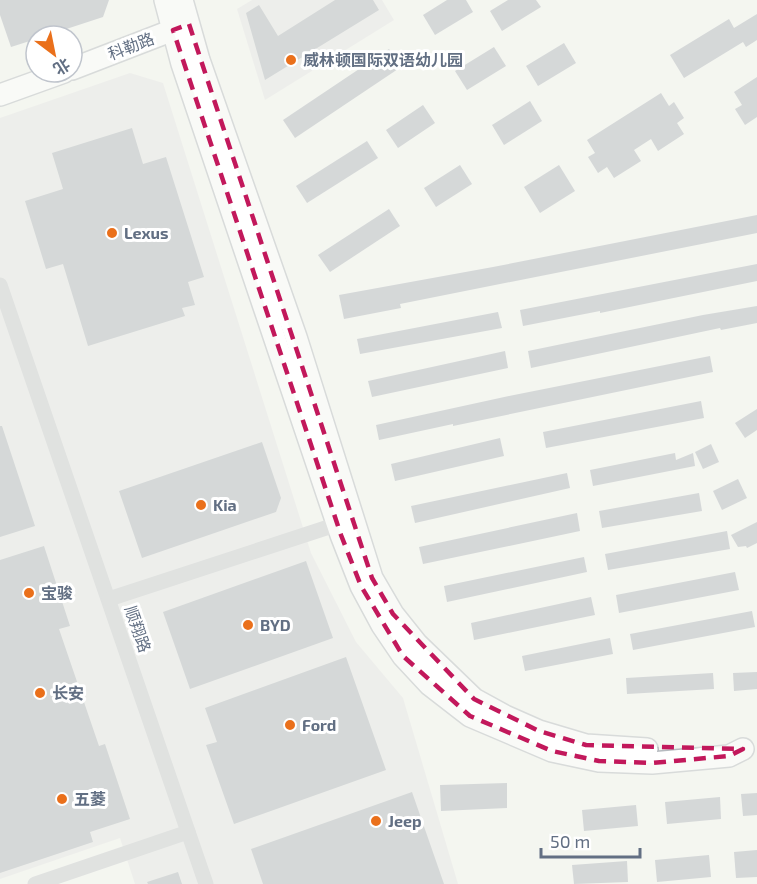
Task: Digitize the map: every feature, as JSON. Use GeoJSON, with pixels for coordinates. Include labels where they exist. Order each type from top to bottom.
{"type":"FeatureCollection","features":[{"type":"Feature","properties":{"kind":"street"},"geometry":{"type":"LineString","coordinates":[[165,0],[199,60],[296,337],[372,578],[393,614],[417,644],[474,699],[539,731],[586,745],[638,749],[722,746],[750,748]]}},
{"type":"Feature","properties":{"kind":"street"},"geometry":{"type":"LineString","coordinates":[[182,0],[182,64],[361,586],[382,625],[403,656],[430,685],[470,716],[552,751],[599,761],[652,763],[729,756],[750,748]]}},
{"type":"Feature","properties":{"kind":"street","name":"科勒路"},"geometry":{"type":"LineString","coordinates":[[84,64],[182,27]]}},
{"type":"Feature","properties":{"kind":"street"},"geometry":{"type":"LineString","coordinates":[[0,95],[31,84]]}},
{"type":"Feature","properties":{"kind":"street","name":"顺翔路"},"geometry":{"type":"LineString","coordinates":[[0,285],[206,884]]}},
{"type":"Feature","properties":{"kind":"street"},"geometry":{"type":"LineString","coordinates":[[109,599],[338,524]]}},
{"type":"Feature","properties":{"kind":"street"},"geometry":{"type":"LineString","coordinates":[[36,884],[188,832]]}},
{"type":"Feature","properties":{"kind":"highlighted area"},"geometry":{"type":"Polygon","coordinates":[[[189,24],[372,578],[393,614],[474,699],[539,731],[586,745],[743,749],[729,756],[652,763],[599,761],[552,751],[470,716],[403,656],[361,586],[341,535],[173,30],[189,24]]]}},
{"type":"Feature","properties":{"kind":"shaded area","name":"威林顿国际双语幼儿园"},"geometry":{"type":"Polygon","coordinates":[[[252,0],[382,0],[394,20],[265,100],[237,9],[252,0]]]}},
{"type":"Feature","properties":{"kind":"shaded area"},"geometry":{"type":"Polygon","coordinates":[[[130,73],[163,83],[311,553],[356,642],[403,698],[458,884],[135,884],[120,838],[0,879],[0,118],[130,73]]]}},
{"type":"Feature","properties":{"kind":"building"},"geometry":{"type":"Polygon","coordinates":[[[0,0],[109,0],[103,17],[82,24],[24,24],[24,43],[11,47],[0,15],[0,0]]]}},
{"type":"Feature","properties":{"kind":"building"},"geometry":{"type":"Polygon","coordinates":[[[335,0],[373,0],[379,10],[265,80],[246,13],[259,5],[278,36],[335,0]]]}},
{"type":"Feature","properties":{"kind":"building"},"geometry":{"type":"Polygon","coordinates":[[[447,0],[466,0],[473,12],[435,35],[423,15],[447,0]]]}},
{"type":"Feature","properties":{"kind":"building"},"geometry":{"type":"Polygon","coordinates":[[[508,0],[536,0],[541,7],[502,31],[490,11],[508,0]]]}},
{"type":"Feature","properties":{"kind":"building"},"geometry":{"type":"Polygon","coordinates":[[[757,14],[757,40],[746,47],[743,42],[684,78],[670,55],[729,19],[734,28],[757,14]]]}},
{"type":"Feature","properties":{"kind":"building"},"geometry":{"type":"Polygon","coordinates":[[[564,43],[576,63],[538,86],[526,66],[564,43]]]}},
{"type":"Feature","properties":{"kind":"building"},"geometry":{"type":"Polygon","coordinates":[[[494,47],[506,66],[467,90],[455,71],[494,47]]]}},
{"type":"Feature","properties":{"kind":"building"},"geometry":{"type":"Polygon","coordinates":[[[389,49],[401,67],[295,138],[283,120],[389,49]]]}},
{"type":"Feature","properties":{"kind":"building"},"geometry":{"type":"Polygon","coordinates":[[[757,77],[757,117],[745,125],[735,109],[742,105],[734,92],[757,77]]]}},
{"type":"Feature","properties":{"kind":"building"},"geometry":{"type":"Polygon","coordinates":[[[661,93],[669,106],[674,102],[684,118],[677,123],[684,134],[658,151],[651,139],[634,150],[641,161],[614,178],[607,167],[598,173],[588,157],[595,153],[587,140],[661,93]]]}},
{"type":"Feature","properties":{"kind":"building"},"geometry":{"type":"Polygon","coordinates":[[[530,101],[542,121],[504,145],[492,125],[530,101]]]}},
{"type":"Feature","properties":{"kind":"building"},"geometry":{"type":"Polygon","coordinates":[[[423,105],[435,123],[398,148],[386,130],[423,105]]]}},
{"type":"Feature","properties":{"kind":"building","name":"Lexus"},"geometry":{"type":"Polygon","coordinates":[[[132,128],[143,164],[166,157],[204,277],[188,282],[195,305],[182,308],[185,316],[88,346],[63,264],[46,269],[25,201],[63,189],[52,153],[132,128]]]}},
{"type":"Feature","properties":{"kind":"building"},"geometry":{"type":"Polygon","coordinates":[[[367,141],[378,158],[307,203],[296,186],[367,141]]]}},
{"type":"Feature","properties":{"kind":"building"},"geometry":{"type":"Polygon","coordinates":[[[460,165],[472,184],[436,207],[424,188],[460,165]]]}},
{"type":"Feature","properties":{"kind":"building"},"geometry":{"type":"Polygon","coordinates":[[[559,165],[575,191],[540,213],[524,187],[559,165]]]}},
{"type":"Feature","properties":{"kind":"building"},"geometry":{"type":"Polygon","coordinates":[[[389,209],[400,226],[330,272],[318,255],[389,209]]]}},
{"type":"Feature","properties":{"kind":"building"},"geometry":{"type":"Polygon","coordinates":[[[757,215],[757,233],[400,304],[401,308],[344,319],[339,295],[757,215]]]}},
{"type":"Feature","properties":{"kind":"building"},"geometry":{"type":"Polygon","coordinates":[[[757,264],[757,281],[523,326],[520,310],[757,264]]]}},
{"type":"Feature","properties":{"kind":"building"},"geometry":{"type":"Polygon","coordinates":[[[757,306],[757,323],[721,330],[720,328],[531,368],[528,351],[757,306]]]}},
{"type":"Feature","properties":{"kind":"building"},"geometry":{"type":"Polygon","coordinates":[[[498,312],[502,328],[360,354],[357,339],[498,312]]]}},
{"type":"Feature","properties":{"kind":"building"},"geometry":{"type":"Polygon","coordinates":[[[505,351],[508,368],[372,397],[368,381],[505,351]]]}},
{"type":"Feature","properties":{"kind":"building"},"geometry":{"type":"Polygon","coordinates":[[[710,356],[713,372],[379,440],[376,425],[710,356]]]}},
{"type":"Feature","properties":{"kind":"building"},"geometry":{"type":"Polygon","coordinates":[[[701,401],[704,418],[546,448],[543,432],[701,401]]]}},
{"type":"Feature","properties":{"kind":"building"},"geometry":{"type":"Polygon","coordinates":[[[757,409],[757,430],[745,438],[735,423],[757,409]]]}},
{"type":"Feature","properties":{"kind":"building"},"geometry":{"type":"Polygon","coordinates":[[[0,426],[2,426],[35,526],[0,537],[0,426]]]}},
{"type":"Feature","properties":{"kind":"building"},"geometry":{"type":"Polygon","coordinates":[[[500,438],[504,456],[395,481],[391,464],[500,438]]]}},
{"type":"Feature","properties":{"kind":"building","name":"Kia"},"geometry":{"type":"Polygon","coordinates":[[[262,442],[281,498],[276,512],[142,558],[119,491],[262,442]]]}},
{"type":"Feature","properties":{"kind":"building"},"geometry":{"type":"Polygon","coordinates":[[[711,444],[719,462],[703,469],[695,452],[711,444]]]}},
{"type":"Feature","properties":{"kind":"building"},"geometry":{"type":"Polygon","coordinates":[[[675,453],[676,460],[693,453],[695,466],[593,486],[590,470],[675,453]]]}},
{"type":"Feature","properties":{"kind":"building"},"geometry":{"type":"Polygon","coordinates":[[[567,473],[570,488],[415,523],[411,506],[567,473]]]}},
{"type":"Feature","properties":{"kind":"building"},"geometry":{"type":"Polygon","coordinates":[[[738,479],[747,498],[722,510],[713,491],[738,479]]]}},
{"type":"Feature","properties":{"kind":"building"},"geometry":{"type":"Polygon","coordinates":[[[699,493],[702,511],[602,528],[599,511],[699,493]]]}},
{"type":"Feature","properties":{"kind":"building"},"geometry":{"type":"Polygon","coordinates":[[[577,513],[580,531],[423,564],[419,547],[577,513]]]}},
{"type":"Feature","properties":{"kind":"building"},"geometry":{"type":"Polygon","coordinates":[[[757,522],[757,543],[747,548],[746,546],[738,547],[731,535],[757,522]]]}},
{"type":"Feature","properties":{"kind":"building"},"geometry":{"type":"Polygon","coordinates":[[[727,531],[730,549],[608,570],[605,554],[727,531]]]}},
{"type":"Feature","properties":{"kind":"building"},"geometry":{"type":"Polygon","coordinates":[[[44,546],[70,626],[59,629],[99,746],[105,744],[130,819],[90,832],[93,842],[0,873],[0,560],[44,546]]]}},
{"type":"Feature","properties":{"kind":"building"},"geometry":{"type":"Polygon","coordinates":[[[584,557],[587,572],[447,602],[444,586],[584,557]]]}},
{"type":"Feature","properties":{"kind":"building","name":"BYD"},"geometry":{"type":"Polygon","coordinates":[[[306,561],[333,638],[190,689],[163,612],[306,561]]]}},
{"type":"Feature","properties":{"kind":"building"},"geometry":{"type":"Polygon","coordinates":[[[735,572],[739,590],[619,613],[616,595],[735,572]]]}},
{"type":"Feature","properties":{"kind":"building"},"geometry":{"type":"Polygon","coordinates":[[[591,597],[595,615],[474,640],[471,623],[591,597]]]}},
{"type":"Feature","properties":{"kind":"building"},"geometry":{"type":"Polygon","coordinates":[[[752,611],[755,627],[633,650],[630,634],[752,611]]]}},
{"type":"Feature","properties":{"kind":"building"},"geometry":{"type":"Polygon","coordinates":[[[610,638],[613,654],[525,671],[522,656],[610,638]]]}},
{"type":"Feature","properties":{"kind":"building","name":"Ford"},"geometry":{"type":"Polygon","coordinates":[[[346,657],[386,770],[234,824],[206,745],[217,742],[205,708],[346,657]]]}},
{"type":"Feature","properties":{"kind":"building"},"geometry":{"type":"Polygon","coordinates":[[[757,672],[757,689],[734,691],[733,673],[757,672]]]}},
{"type":"Feature","properties":{"kind":"building"},"geometry":{"type":"Polygon","coordinates":[[[713,673],[714,689],[627,694],[626,678],[713,673]]]}},
{"type":"Feature","properties":{"kind":"building"},"geometry":{"type":"Polygon","coordinates":[[[507,783],[507,808],[441,811],[440,785],[507,783]]]}},
{"type":"Feature","properties":{"kind":"building","name":"Jeep"},"geometry":{"type":"Polygon","coordinates":[[[412,792],[444,884],[263,884],[251,849],[412,792]]]}},
{"type":"Feature","properties":{"kind":"building"},"geometry":{"type":"Polygon","coordinates":[[[757,793],[757,815],[743,816],[741,794],[757,793]]]}},
{"type":"Feature","properties":{"kind":"building"},"geometry":{"type":"Polygon","coordinates":[[[720,797],[721,819],[667,824],[665,802],[720,797]]]}},
{"type":"Feature","properties":{"kind":"building"},"geometry":{"type":"Polygon","coordinates":[[[636,805],[638,826],[584,831],[582,810],[636,805]]]}},
{"type":"Feature","properties":{"kind":"building"},"geometry":{"type":"Polygon","coordinates":[[[757,850],[757,877],[736,878],[734,852],[757,850]]]}},
{"type":"Feature","properties":{"kind":"building"},"geometry":{"type":"Polygon","coordinates":[[[709,855],[711,877],[657,882],[655,860],[709,855]]]}},
{"type":"Feature","properties":{"kind":"building"},"geometry":{"type":"Polygon","coordinates":[[[627,861],[628,882],[574,884],[572,865],[627,861]]]}},
{"type":"Feature","properties":{"kind":"building"},"geometry":{"type":"Polygon","coordinates":[[[178,872],[182,884],[148,884],[147,882],[178,872]]]}},
{"type":"Feature","properties":{"kind":"place","name":"威林顿国际双语幼儿园"},"geometry":{"type":"Point","coordinates":[291,60]}},
{"type":"Feature","properties":{"kind":"place","name":"Lexus"},"geometry":{"type":"Point","coordinates":[112,233]}},
{"type":"Feature","properties":{"kind":"place","name":"Kia"},"geometry":{"type":"Point","coordinates":[201,505]}},
{"type":"Feature","properties":{"kind":"place","name":"宝骏"},"geometry":{"type":"Point","coordinates":[29,593]}},
{"type":"Feature","properties":{"kind":"place","name":"BYD"},"geometry":{"type":"Point","coordinates":[248,625]}},
{"type":"Feature","properties":{"kind":"place","name":"长安"},"geometry":{"type":"Point","coordinates":[40,693]}},
{"type":"Feature","properties":{"kind":"place","name":"Ford"},"geometry":{"type":"Point","coordinates":[290,725]}},
{"type":"Feature","properties":{"kind":"place","name":"五菱"},"geometry":{"type":"Point","coordinates":[62,799]}},
{"type":"Feature","properties":{"kind":"place","name":"Jeep"},"geometry":{"type":"Point","coordinates":[376,821]}}]}
